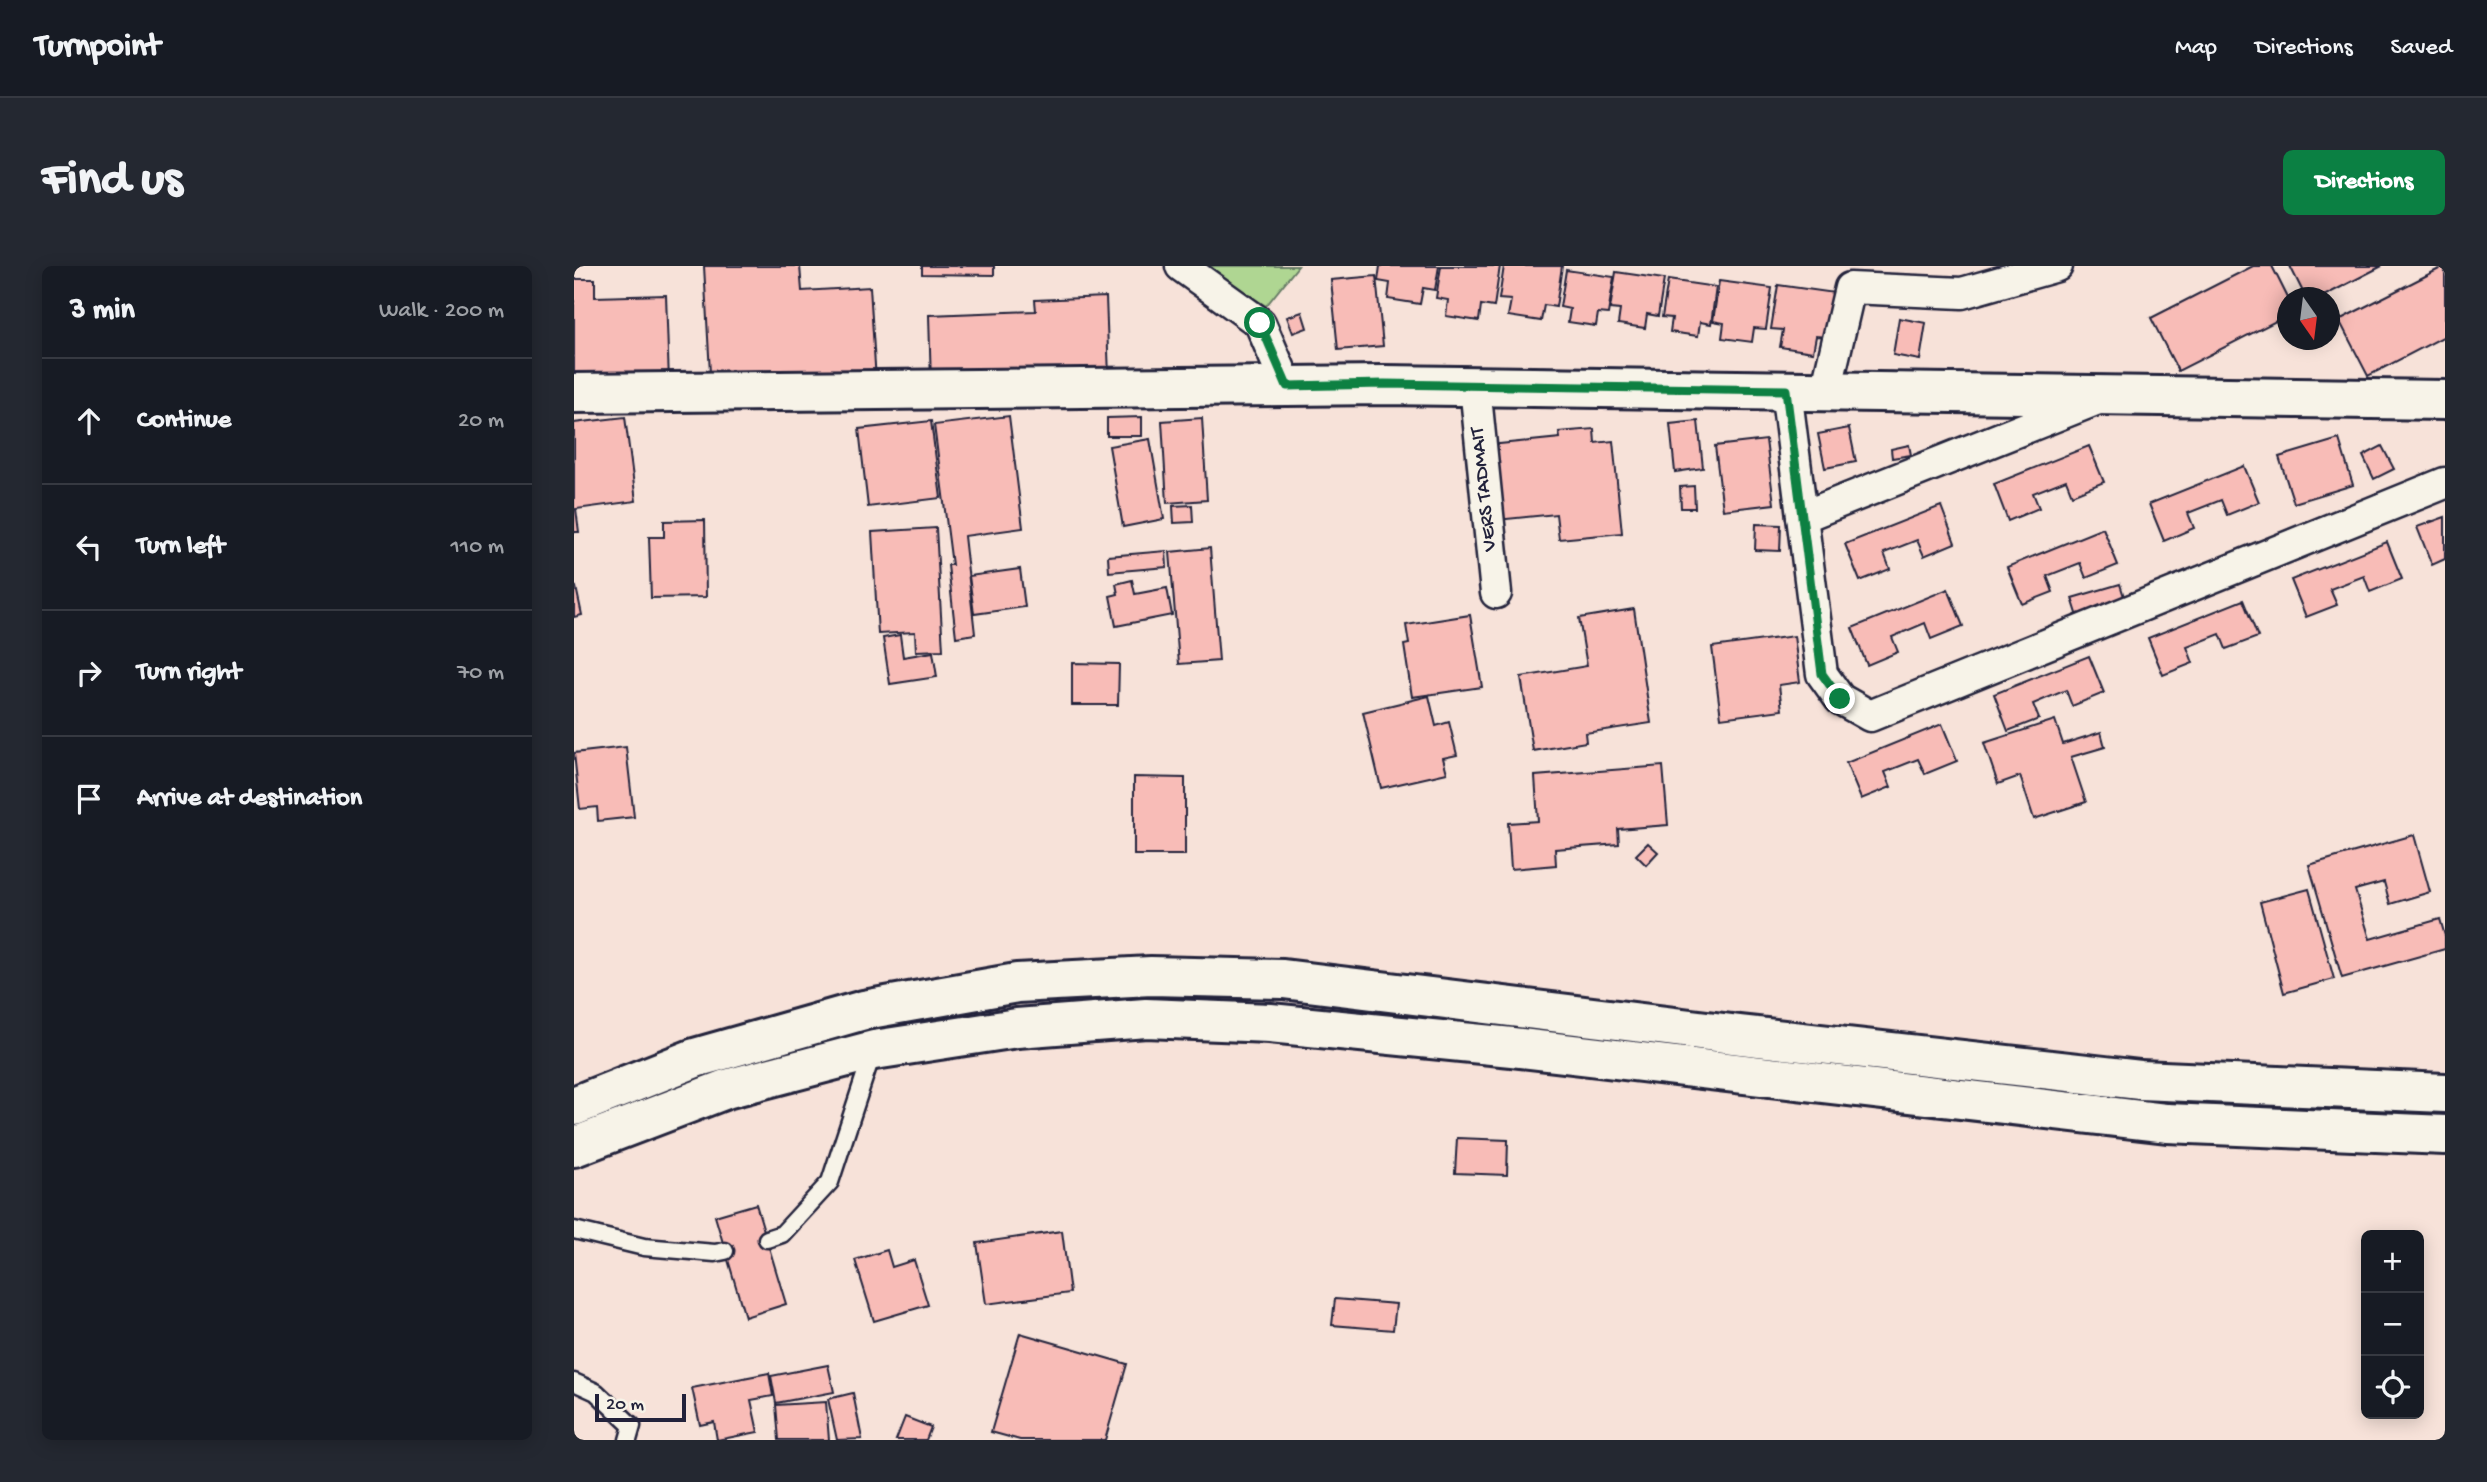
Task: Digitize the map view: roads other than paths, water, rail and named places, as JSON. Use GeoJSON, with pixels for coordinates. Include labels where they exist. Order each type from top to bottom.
{"type":"FeatureCollection","features":[{"type":"Feature","properties":{"kind":"main road"},"geometry":{"type":"LineString","coordinates":[[574,393],[1475,386],[2445,400]]}},
{"type":"Feature","properties":{"kind":"main road"},"geometry":{"type":"LineString","coordinates":[[574,1106],[695,1058],[864,1010],[1017,983],[1151,976],[1283,979],[1740,1035],[2140,1080],[2445,1093]]}},
{"type":"Feature","properties":{"kind":"main road"},"geometry":{"type":"LineString","coordinates":[[574,1147],[726,1089],[874,1050],[1017,1028],[1133,1019],[1270,1023],[1512,1047],[2167,1123],[2445,1135]]}},
{"type":"Feature","properties":{"kind":"street"},"geometry":{"type":"LineString","coordinates":[[1181,266],[1260,323],[1287,386]]}},
{"type":"Feature","properties":{"kind":"street"},"geometry":{"type":"LineString","coordinates":[[1826,391],[1849,277],[1962,293],[2057,266]]}},
{"type":"Feature","properties":{"kind":"street","name":"VERS TADMAIT"},"geometry":{"type":"LineString","coordinates":[[1475,386],[1496,593]]}},
{"type":"Feature","properties":{"kind":"street"},"geometry":{"type":"LineString","coordinates":[[1786,390],[1822,674],[1840,699],[1870,716],[2445,483]]}},
{"type":"Feature","properties":{"kind":"street"},"geometry":{"type":"LineString","coordinates":[[1802,517],[2109,395]]}},
{"type":"Feature","properties":{"kind":"lane"},"geometry":{"type":"LineString","coordinates":[[767,1239],[782,1234],[830,1182],[874,1050]]}},
{"type":"Feature","properties":{"kind":"lane"},"geometry":{"type":"LineString","coordinates":[[574,1230],[643,1247],[715,1253],[725,1251]]}},
{"type":"Feature","properties":{"kind":"lane"},"geometry":{"type":"LineString","coordinates":[[574,1382],[596,1392],[632,1426],[628,1440]]}}]}
